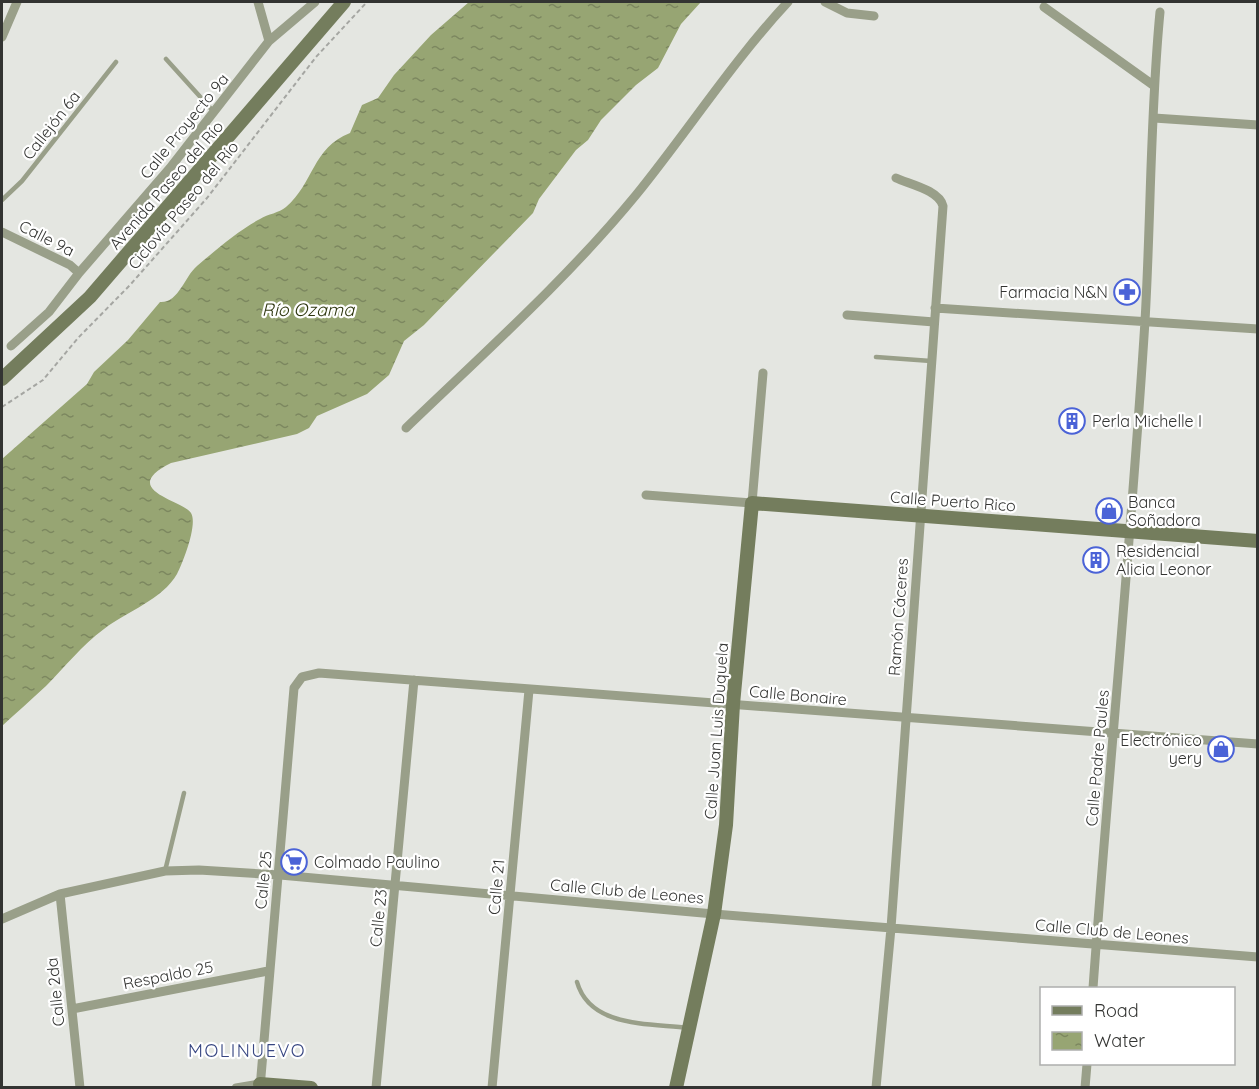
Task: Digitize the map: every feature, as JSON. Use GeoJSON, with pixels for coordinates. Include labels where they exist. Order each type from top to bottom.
{"type":"FeatureCollection","features":[{"type":"Feature","properties":{"kind":"street"},"geometry":{"type":"LineString","coordinates":[[2,37],[17,2]]}},
{"type":"Feature","properties":{"kind":"street"},"geometry":{"type":"LineString","coordinates":[[258,2],[269,41]]}},
{"type":"Feature","properties":{"kind":"street","name":"Calle Proyecto 9a"},"geometry":{"type":"LineString","coordinates":[[11,346],[49,312],[79,273],[170,168],[213,111],[234,89],[269,41],[315,2]]}},
{"type":"Feature","properties":{"kind":"street","name":"Avenida Paseo del Río"},"geometry":{"type":"LineString","coordinates":[[2,379],[90,297],[344,2]]}},
{"type":"Feature","properties":{"kind":"street"},"geometry":{"type":"LineString","coordinates":[[406,428],[556,284],[636,195],[748,45],[788,2]]}},
{"type":"Feature","properties":{"kind":"street"},"geometry":{"type":"LineString","coordinates":[[825,2],[847,13],[874,16]]}},
{"type":"Feature","properties":{"kind":"street"},"geometry":{"type":"LineString","coordinates":[[1044,8],[1153,85]]}},
{"type":"Feature","properties":{"kind":"street","name":"Calle Padre Paules"},"geometry":{"type":"LineString","coordinates":[[1093,987],[1115,735],[1145,320],[1154,118],[1153,85],[1160,12]]}},
{"type":"Feature","properties":{"kind":"street"},"geometry":{"type":"LineString","coordinates":[[1154,118],[1257,124]]}},
{"type":"Feature","properties":{"kind":"street","name":"Ramón Cáceres"},"geometry":{"type":"LineString","coordinates":[[876,1088],[907,718],[942,200],[896,178]]}},
{"type":"Feature","properties":{"kind":"street","name":"Calle 9a"},"geometry":{"type":"LineString","coordinates":[[2,232],[70,265],[79,273]]}},
{"type":"Feature","properties":{"kind":"street"},"geometry":{"type":"LineString","coordinates":[[935,308],[1257,329]]}},
{"type":"Feature","properties":{"kind":"street"},"geometry":{"type":"LineString","coordinates":[[847,315],[934,322]]}},
{"type":"Feature","properties":{"kind":"street","name":"Calle Juan Luis Duquela"},"geometry":{"type":"LineString","coordinates":[[676,1088],[714,914],[726,825],[733,704],[763,373]]}},
{"type":"Feature","properties":{"kind":"street","name":"Calle Puerto Rico"},"geometry":{"type":"LineString","coordinates":[[646,495],[1257,541]]}},
{"type":"Feature","properties":{"kind":"street","name":"Calle Bonaire"},"geometry":{"type":"LineString","coordinates":[[302,677],[318,673],[1257,744]]}},
{"type":"Feature","properties":{"kind":"street","name":"Calle 25"},"geometry":{"type":"LineString","coordinates":[[260,1086],[268,971],[280,875],[294,688],[302,677]]}},
{"type":"Feature","properties":{"kind":"street","name":"Calle 23"},"geometry":{"type":"LineString","coordinates":[[376,1088],[397,885],[414,680]]}},
{"type":"Feature","properties":{"kind":"street","name":"Calle 21"},"geometry":{"type":"LineString","coordinates":[[492,1088],[529,690]]}},
{"type":"Feature","properties":{"kind":"street","name":"Calle Club de Leones"},"geometry":{"type":"LineString","coordinates":[[2,919],[60,894],[165,871],[280,875],[714,914],[1257,957]]}},
{"type":"Feature","properties":{"kind":"street","name":"Calle 2da"},"geometry":{"type":"LineString","coordinates":[[60,894],[80,1088]]}},
{"type":"Feature","properties":{"kind":"street","name":"Respaldo 25"},"geometry":{"type":"LineString","coordinates":[[72,1009],[268,971]]}},
{"type":"Feature","properties":{"kind":"street"},"geometry":{"type":"LineString","coordinates":[[1085,1088],[1087,1065]]}},
{"type":"Feature","properties":{"kind":"street"},"geometry":{"type":"LineString","coordinates":[[236,1088],[260,1086],[311,1088]]}},
{"type":"Feature","properties":{"kind":"lane"},"geometry":{"type":"LineString","coordinates":[[166,58],[213,111]]}},
{"type":"Feature","properties":{"kind":"lane","name":"Callejón 6a"},"geometry":{"type":"LineString","coordinates":[[2,200],[22,181],[116,62]]}},
{"type":"Feature","properties":{"kind":"lane"},"geometry":{"type":"LineString","coordinates":[[876,357],[931,361]]}},
{"type":"Feature","properties":{"kind":"lane"},"geometry":{"type":"LineString","coordinates":[[165,871],[184,793]]}},
{"type":"Feature","properties":{"kind":"lane"},"geometry":{"type":"LineString","coordinates":[[577,982],[580,994],[602,1014],[620,1020],[689,1028]]}},
{"type":"Feature","properties":{"kind":"path","name":"Ciclovía Paseo del Río"},"geometry":{"type":"LineString","coordinates":[[2,407],[43,380],[78,338],[130,285],[207,198],[316,57],[367,2]]}},
{"type":"Feature","properties":{"kind":"water","name":"Río Ozama"},"geometry":{"type":"Polygon","coordinates":[[[469,2],[701,2],[681,24],[658,68],[636,85],[601,120],[588,140],[576,150],[539,199],[533,213],[424,325],[404,341],[389,375],[367,394],[317,416],[309,428],[297,434],[171,463],[156,472],[150,480],[151,487],[186,508],[193,518],[189,543],[177,574],[171,583],[154,598],[96,635],[46,686],[2,726],[2,459],[87,384],[94,372],[128,340],[160,302],[167,301],[177,294],[197,266],[244,229],[263,217],[286,207],[295,198],[320,157],[337,140],[350,133],[362,105],[378,98],[394,75],[431,35],[469,2]]]}},
{"type":"Feature","properties":{"kind":"place","name":"Farmacia N&N"},"geometry":{"type":"Point","coordinates":[1127,292]}},
{"type":"Feature","properties":{"kind":"place","name":"Perla Michelle I"},"geometry":{"type":"Point","coordinates":[1072,421]}},
{"type":"Feature","properties":{"kind":"place","name":"Banca Soñadora"},"geometry":{"type":"Point","coordinates":[1109,511]}},
{"type":"Feature","properties":{"kind":"place","name":"Residencial Alicia Leonor"},"geometry":{"type":"Point","coordinates":[1096,560]}},
{"type":"Feature","properties":{"kind":"place","name":"Electrónico yery"},"geometry":{"type":"Point","coordinates":[1221,749]}},
{"type":"Feature","properties":{"kind":"place","name":"Colmado Paulino"},"geometry":{"type":"Point","coordinates":[294,862]}},
{"type":"Feature","properties":{"kind":"district","name":"MOLINUEVO"},"geometry":{"type":"Point","coordinates":[247,1050]}}]}
